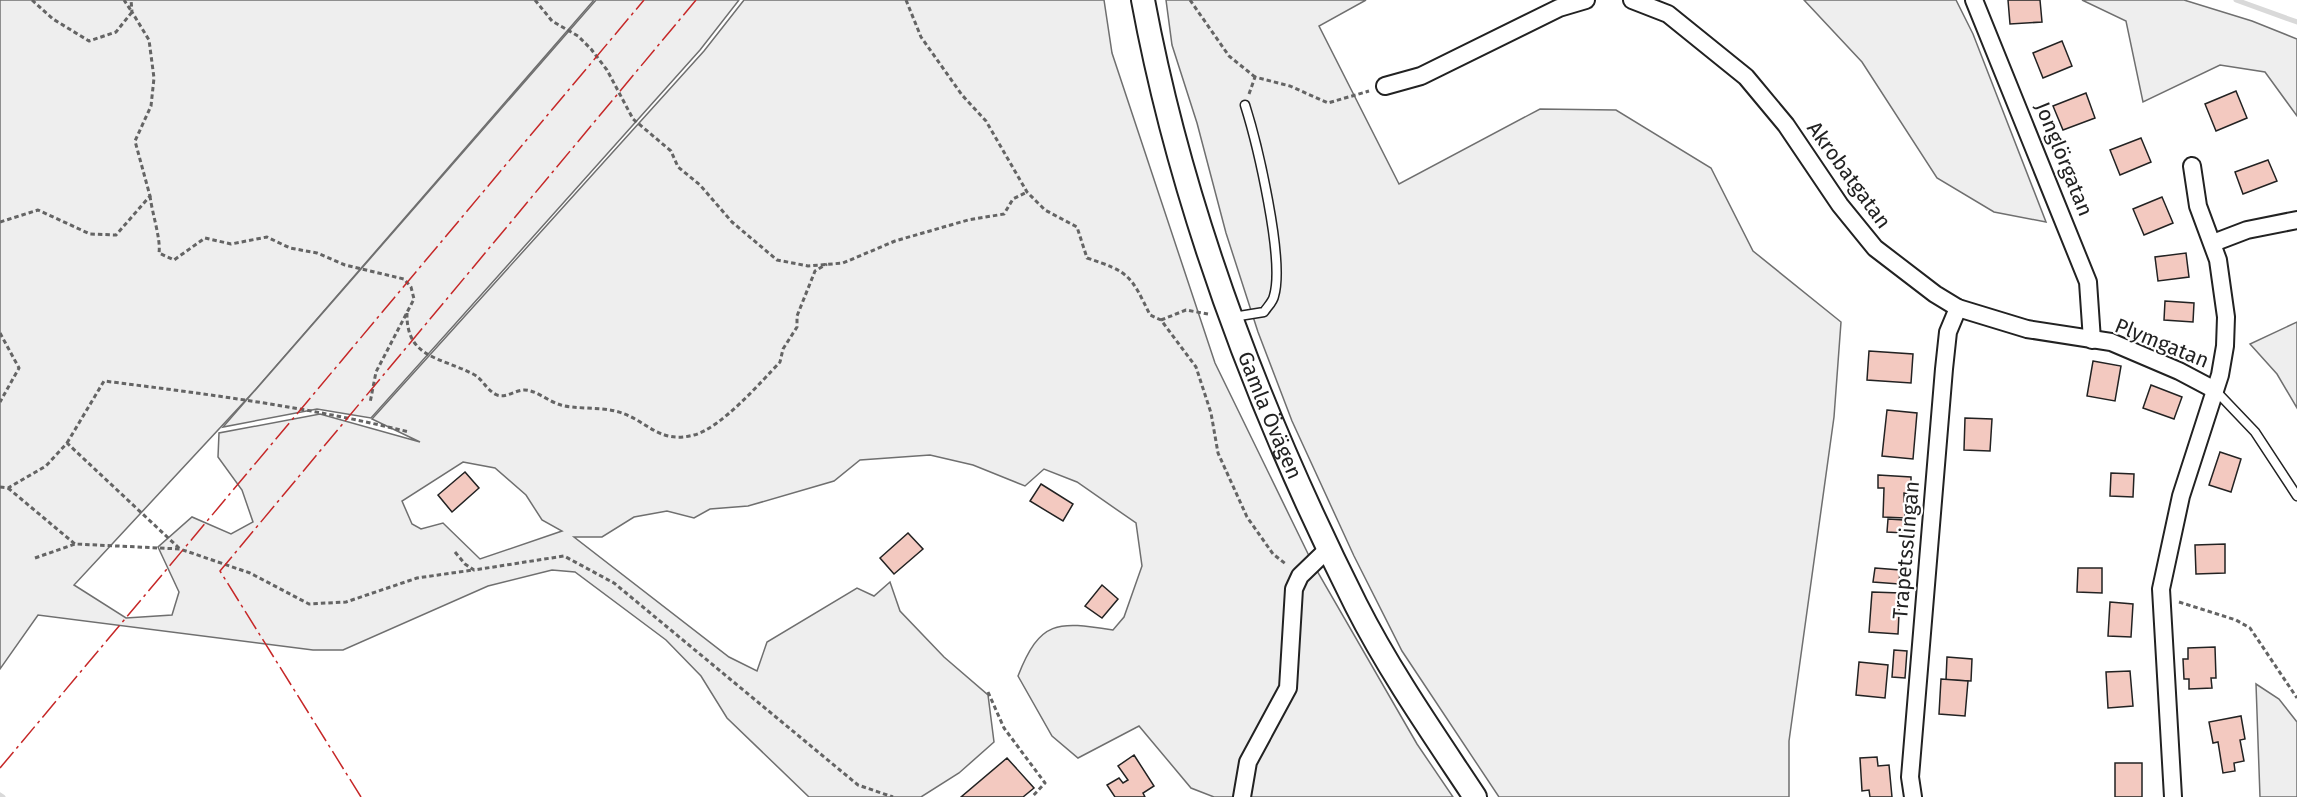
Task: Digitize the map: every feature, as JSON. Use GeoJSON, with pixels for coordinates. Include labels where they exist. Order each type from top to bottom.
{"type":"FeatureCollection","features":[{"type":"Feature","properties":{"kind":"main road","name":"Gamla Övägen"},"geometry":{"type":"LineString","coordinates":[[1143,0],[1156,68],[1192,199],[1269,417],[1357,606],[1411,699],[1475,797]]}},
{"type":"Feature","properties":{"kind":"street"},"geometry":{"type":"LineString","coordinates":[[1385,86],[1421,76],[1559,8],[1586,0]]}},
{"type":"Feature","properties":{"kind":"street","name":"Akrobatgatan"},"geometry":{"type":"LineString","coordinates":[[1632,0],[1668,14],[1746,77],[1786,125],[1840,205],[1875,248],[1935,294],[1958,308],[2027,329],[2092,340]]}},
{"type":"Feature","properties":{"kind":"street","name":"Jonglörgatan"},"geometry":{"type":"LineString","coordinates":[[1974,0],[2088,282],[2092,312],[2092,340]]}},
{"type":"Feature","properties":{"kind":"street"},"geometry":{"type":"LineString","coordinates":[[2173,797],[2161,601],[2168,549],[2211,408],[2213,389],[2220,375],[2225,346],[2226,318],[2223,287],[2213,243],[2198,206],[2192,166]]}},
{"type":"Feature","properties":{"kind":"street"},"geometry":{"type":"LineString","coordinates":[[2213,243],[2247,230],[2297,220]]}},
{"type":"Feature","properties":{"kind":"street","name":"Trapetsslingan"},"geometry":{"type":"LineString","coordinates":[[1913,797],[1910,777],[1944,369],[1948,332],[1958,308]]}},
{"type":"Feature","properties":{"kind":"street","name":"Plymgatan"},"geometry":{"type":"LineString","coordinates":[[2092,340],[2111,342],[2179,371],[2213,389]]}},
{"type":"Feature","properties":{"kind":"street"},"geometry":{"type":"LineString","coordinates":[[1242,797],[1248,762],[1288,688],[1294,590],[1300,576],[1329,548]]}},
{"type":"Feature","properties":{"kind":"lane"},"geometry":{"type":"LineString","coordinates":[[1233,317],[1264,312],[1274,298],[1275,279],[1270,214],[1245,105]]}},
{"type":"Feature","properties":{"kind":"lane"},"geometry":{"type":"LineString","coordinates":[[2213,389],[2255,432],[2297,496]]}},
{"type":"Feature","properties":{"kind":"path"},"geometry":{"type":"LineString","coordinates":[[32,0],[53,19],[88,41],[116,32],[132,12],[131,0]]}},
{"type":"Feature","properties":{"kind":"path"},"geometry":{"type":"LineString","coordinates":[[124,0],[149,40],[154,78],[151,106],[135,141],[150,196],[155,231],[160,241],[159,253],[174,260],[205,238],[231,244],[267,237],[290,248],[317,253],[345,266],[404,279],[411,287],[414,299],[376,372],[370,403]]}},
{"type":"Feature","properties":{"kind":"path"},"geometry":{"type":"LineString","coordinates":[[535,0],[552,21],[573,33],[591,49],[607,70],[633,119],[671,151],[678,166],[700,185],[747,235],[777,260],[808,266],[843,262],[879,246],[968,219],[1004,214],[1013,199],[1027,192]]}},
{"type":"Feature","properties":{"kind":"path"},"geometry":{"type":"LineString","coordinates":[[906,0],[921,37],[962,95],[986,121],[1027,192],[1044,210],[1077,226],[1087,258],[1120,269],[1134,282],[1150,315],[1161,320],[1196,367],[1210,413],[1218,453],[1247,517],[1274,554],[1300,576]]}},
{"type":"Feature","properties":{"kind":"path"},"geometry":{"type":"LineString","coordinates":[[1190,0],[1229,56],[1255,77],[1290,86],[1328,102],[1385,86]]}},
{"type":"Feature","properties":{"kind":"path"},"geometry":{"type":"LineString","coordinates":[[1245,105],[1255,77]]}},
{"type":"Feature","properties":{"kind":"path"},"geometry":{"type":"LineString","coordinates":[[0,222],[38,210],[90,234],[116,235],[150,196]]}},
{"type":"Feature","properties":{"kind":"path"},"geometry":{"type":"LineString","coordinates":[[407,312],[407,330],[416,347],[476,376],[486,389],[499,396],[522,390],[562,406],[585,406],[632,416],[657,435],[695,435],[726,415],[780,362],[783,349],[797,327],[797,316],[815,271],[829,263]]}},
{"type":"Feature","properties":{"kind":"path"},"geometry":{"type":"LineString","coordinates":[[1161,320],[1186,310],[1233,317]]}},
{"type":"Feature","properties":{"kind":"path"},"geometry":{"type":"LineString","coordinates":[[0,333],[19,368],[0,402]]}},
{"type":"Feature","properties":{"kind":"path"},"geometry":{"type":"LineString","coordinates":[[8,488],[46,466],[67,443],[104,381],[244,399],[360,420],[409,432]]}},
{"type":"Feature","properties":{"kind":"path"},"geometry":{"type":"LineString","coordinates":[[67,443],[180,549]]}},
{"type":"Feature","properties":{"kind":"path"},"geometry":{"type":"LineString","coordinates":[[0,487],[8,488],[75,544]]}},
{"type":"Feature","properties":{"kind":"path"},"geometry":{"type":"LineString","coordinates":[[35,558],[75,544],[180,549],[250,573],[309,604],[346,602],[417,578],[564,556],[614,583],[858,785],[893,797]]}},
{"type":"Feature","properties":{"kind":"path"},"geometry":{"type":"LineString","coordinates":[[455,552],[465,564],[474,570]]}},
{"type":"Feature","properties":{"kind":"path"},"geometry":{"type":"LineString","coordinates":[[2161,601],[2182,603],[2236,620],[2250,628],[2297,698]]}},
{"type":"Feature","properties":{"kind":"path"},"geometry":{"type":"LineString","coordinates":[[988,692],[1004,728],[1045,783],[1032,797]]}},
{"type":"Feature","properties":{"kind":"shaded area"},"geometry":{"type":"Polygon","coordinates":[[[0,0],[594,0],[257,388],[74,585],[126,618],[172,615],[179,592],[158,547],[192,517],[231,534],[253,522],[242,490],[218,457],[219,433],[320,414],[420,442],[372,419],[704,51],[744,0],[1104,0],[1112,53],[1215,363],[1313,564],[1417,744],[1453,797],[1214,797],[1191,788],[1139,726],[1078,758],[1052,736],[1018,676],[1034,644],[1043,634],[1064,626],[1113,630],[1124,617],[1142,566],[1136,523],[1077,482],[1044,469],[1025,486],[973,465],[930,455],[860,460],[834,481],[748,506],[710,509],[694,518],[667,511],[634,517],[602,537],[574,537],[729,657],[757,671],[767,642],[857,588],[874,596],[890,582],[900,611],[944,657],[988,695],[994,742],[959,773],[921,797],[809,797],[727,718],[701,676],[666,640],[575,572],[552,570],[488,586],[343,650],[313,650],[38,615],[0,669],[0,0]],[[463,462],[402,501],[412,524],[421,529],[443,523],[480,559],[562,531],[542,520],[526,495],[495,468],[463,462]]]}},
{"type":"Feature","properties":{"kind":"shaded area"},"geometry":{"type":"Polygon","coordinates":[[[596,0],[739,0],[700,50],[371,418],[317,409],[223,427],[596,0]]]}},
{"type":"Feature","properties":{"kind":"shaded area"},"geometry":{"type":"Polygon","coordinates":[[[1166,0],[1366,0],[1319,26],[1399,184],[1540,109],[1616,110],[1711,168],[1753,251],[1841,322],[1834,417],[1789,741],[1789,797],[1499,797],[1402,651],[1354,556],[1292,421],[1258,332],[1226,233],[1197,123],[1172,45],[1166,0]]]}},
{"type":"Feature","properties":{"kind":"shaded area"},"geometry":{"type":"Polygon","coordinates":[[[1804,0],[1956,0],[1973,34],[2046,222],[1994,212],[1937,178],[1862,62],[1804,0]]]}},
{"type":"Feature","properties":{"kind":"shaded area"},"geometry":{"type":"Polygon","coordinates":[[[2082,0],[2184,0],[2252,21],[2297,39],[2297,116],[2265,72],[2220,65],[2143,102],[2126,21],[2082,0]]]}},
{"type":"Feature","properties":{"kind":"shaded area"},"geometry":{"type":"Polygon","coordinates":[[[2297,322],[2297,408],[2277,374],[2250,344],[2297,322]]]}},
{"type":"Feature","properties":{"kind":"shaded area"},"geometry":{"type":"Polygon","coordinates":[[[2256,684],[2279,699],[2297,722],[2297,797],[2260,797],[2256,684]]]}},
{"type":"Feature","properties":{"kind":"building"},"geometry":{"type":"Polygon","coordinates":[[[2008,0],[2040,0],[2042,22],[2010,24],[2008,0]]]}},
{"type":"Feature","properties":{"kind":"building"},"geometry":{"type":"Polygon","coordinates":[[[2062,41],[2072,66],[2043,78],[2033,53],[2062,41]]]}},
{"type":"Feature","properties":{"kind":"building"},"geometry":{"type":"Polygon","coordinates":[[[2236,91],[2247,118],[2216,131],[2205,104],[2236,91]]]}},
{"type":"Feature","properties":{"kind":"building"},"geometry":{"type":"Polygon","coordinates":[[[2086,93],[2095,118],[2063,130],[2053,106],[2086,93]]]}},
{"type":"Feature","properties":{"kind":"building"},"geometry":{"type":"Polygon","coordinates":[[[2141,138],[2151,162],[2120,175],[2110,150],[2141,138]]]}},
{"type":"Feature","properties":{"kind":"building"},"geometry":{"type":"Polygon","coordinates":[[[2268,160],[2277,181],[2243,194],[2235,172],[2268,160]]]}},
{"type":"Feature","properties":{"kind":"building"},"geometry":{"type":"Polygon","coordinates":[[[2162,197],[2173,223],[2144,235],[2133,209],[2162,197]]]}},
{"type":"Feature","properties":{"kind":"building"},"geometry":{"type":"Polygon","coordinates":[[[2186,253],[2189,277],[2158,281],[2155,257],[2186,253]]]}},
{"type":"Feature","properties":{"kind":"building"},"geometry":{"type":"Polygon","coordinates":[[[2165,301],[2194,303],[2193,322],[2164,320],[2165,301]]]}},
{"type":"Feature","properties":{"kind":"building"},"geometry":{"type":"Polygon","coordinates":[[[1869,351],[1913,354],[1911,383],[1867,380],[1869,351]]]}},
{"type":"Feature","properties":{"kind":"building"},"geometry":{"type":"Polygon","coordinates":[[[2093,361],[2121,366],[2115,401],[2087,396],[2093,361]]]}},
{"type":"Feature","properties":{"kind":"building"},"geometry":{"type":"Polygon","coordinates":[[[2151,385],[2182,397],[2174,419],[2143,408],[2151,385]]]}},
{"type":"Feature","properties":{"kind":"building"},"geometry":{"type":"Polygon","coordinates":[[[1887,410],[1917,413],[1913,459],[1882,456],[1887,410]]]}},
{"type":"Feature","properties":{"kind":"building"},"geometry":{"type":"Polygon","coordinates":[[[1965,418],[1992,419],[1990,451],[1964,450],[1965,418]]]}},
{"type":"Feature","properties":{"kind":"building"},"geometry":{"type":"Polygon","coordinates":[[[2220,452],[2241,459],[2231,492],[2209,485],[2220,452]]]}},
{"type":"Feature","properties":{"kind":"building"},"geometry":{"type":"Polygon","coordinates":[[[465,472],[479,488],[452,512],[438,495],[465,472]]]}},
{"type":"Feature","properties":{"kind":"building"},"geometry":{"type":"Polygon","coordinates":[[[2111,473],[2134,474],[2133,497],[2110,496],[2111,473]]]}},
{"type":"Feature","properties":{"kind":"building"},"geometry":{"type":"Polygon","coordinates":[[[1878,475],[1911,477],[1911,494],[1904,493],[1905,518],[1883,517],[1884,488],[1878,488],[1878,475]]]}},
{"type":"Feature","properties":{"kind":"building"},"geometry":{"type":"Polygon","coordinates":[[[1041,484],[1073,504],[1063,521],[1030,501],[1041,484]]]}},
{"type":"Feature","properties":{"kind":"building"},"geometry":{"type":"Polygon","coordinates":[[[1888,519],[1904,520],[1904,533],[1887,532],[1888,519]]]}},
{"type":"Feature","properties":{"kind":"building"},"geometry":{"type":"Polygon","coordinates":[[[908,533],[923,549],[894,574],[880,558],[908,533]]]}},
{"type":"Feature","properties":{"kind":"building"},"geometry":{"type":"Polygon","coordinates":[[[2225,544],[2225,573],[2196,574],[2195,545],[2225,544]]]}},
{"type":"Feature","properties":{"kind":"building"},"geometry":{"type":"Polygon","coordinates":[[[1875,568],[1900,570],[1899,584],[1873,582],[1875,568]]]}},
{"type":"Feature","properties":{"kind":"building"},"geometry":{"type":"Polygon","coordinates":[[[2078,568],[2102,568],[2102,593],[2077,592],[2078,568]]]}},
{"type":"Feature","properties":{"kind":"building"},"geometry":{"type":"Polygon","coordinates":[[[1102,585],[1118,599],[1102,618],[1085,606],[1102,585]]]}},
{"type":"Feature","properties":{"kind":"building"},"geometry":{"type":"Polygon","coordinates":[[[1872,592],[1900,593],[1898,634],[1869,632],[1872,592]]]}},
{"type":"Feature","properties":{"kind":"building"},"geometry":{"type":"Polygon","coordinates":[[[2110,602],[2133,604],[2131,637],[2108,636],[2110,602]]]}},
{"type":"Feature","properties":{"kind":"building"},"geometry":{"type":"Polygon","coordinates":[[[2215,647],[2216,678],[2211,678],[2212,688],[2189,689],[2189,679],[2184,679],[2183,659],[2188,659],[2188,648],[2215,647]]]}},
{"type":"Feature","properties":{"kind":"building"},"geometry":{"type":"Polygon","coordinates":[[[1894,650],[1907,651],[1905,678],[1892,677],[1894,650]]]}},
{"type":"Feature","properties":{"kind":"building"},"geometry":{"type":"Polygon","coordinates":[[[1947,657],[1972,659],[1971,681],[1946,680],[1947,657]]]}},
{"type":"Feature","properties":{"kind":"building"},"geometry":{"type":"Polygon","coordinates":[[[1859,662],[1888,665],[1885,698],[1856,695],[1859,662]]]}},
{"type":"Feature","properties":{"kind":"building"},"geometry":{"type":"Polygon","coordinates":[[[2130,671],[2133,706],[2108,708],[2106,672],[2130,671]]]}},
{"type":"Feature","properties":{"kind":"building"},"geometry":{"type":"Polygon","coordinates":[[[1941,679],[1968,681],[1965,716],[1939,714],[1941,679]]]}},
{"type":"Feature","properties":{"kind":"building"},"geometry":{"type":"Polygon","coordinates":[[[2241,716],[2245,739],[2240,740],[2244,761],[2234,763],[2235,771],[2223,773],[2218,742],[2213,743],[2209,722],[2241,716]]]}},
{"type":"Feature","properties":{"kind":"building"},"geometry":{"type":"Polygon","coordinates":[[[1134,755],[1154,786],[1143,793],[1145,797],[1115,797],[1107,785],[1119,778],[1123,783],[1128,780],[1118,766],[1134,755]]]}},
{"type":"Feature","properties":{"kind":"building"},"geometry":{"type":"Polygon","coordinates":[[[1877,757],[1878,766],[1889,765],[1892,797],[1870,797],[1869,790],[1862,791],[1860,758],[1877,757]]]}},
{"type":"Feature","properties":{"kind":"building"},"geometry":{"type":"Polygon","coordinates":[[[1007,758],[1034,788],[1023,797],[961,797],[1007,758]]]}},
{"type":"Feature","properties":{"kind":"building"},"geometry":{"type":"Polygon","coordinates":[[[2115,763],[2142,763],[2142,797],[2115,797],[2115,763]]]}},
{"type":"Feature","properties":{"kind":"waterway"},"geometry":{"type":"LineString","coordinates":[[2236,0],[2297,22]]}},
{"type":"Feature","properties":{"kind":"power"},"geometry":{"type":"LineString","coordinates":[[0,768],[644,0]]}},
{"type":"Feature","properties":{"kind":"power"},"geometry":{"type":"LineString","coordinates":[[361,797],[220,571],[696,0]]}}]}
